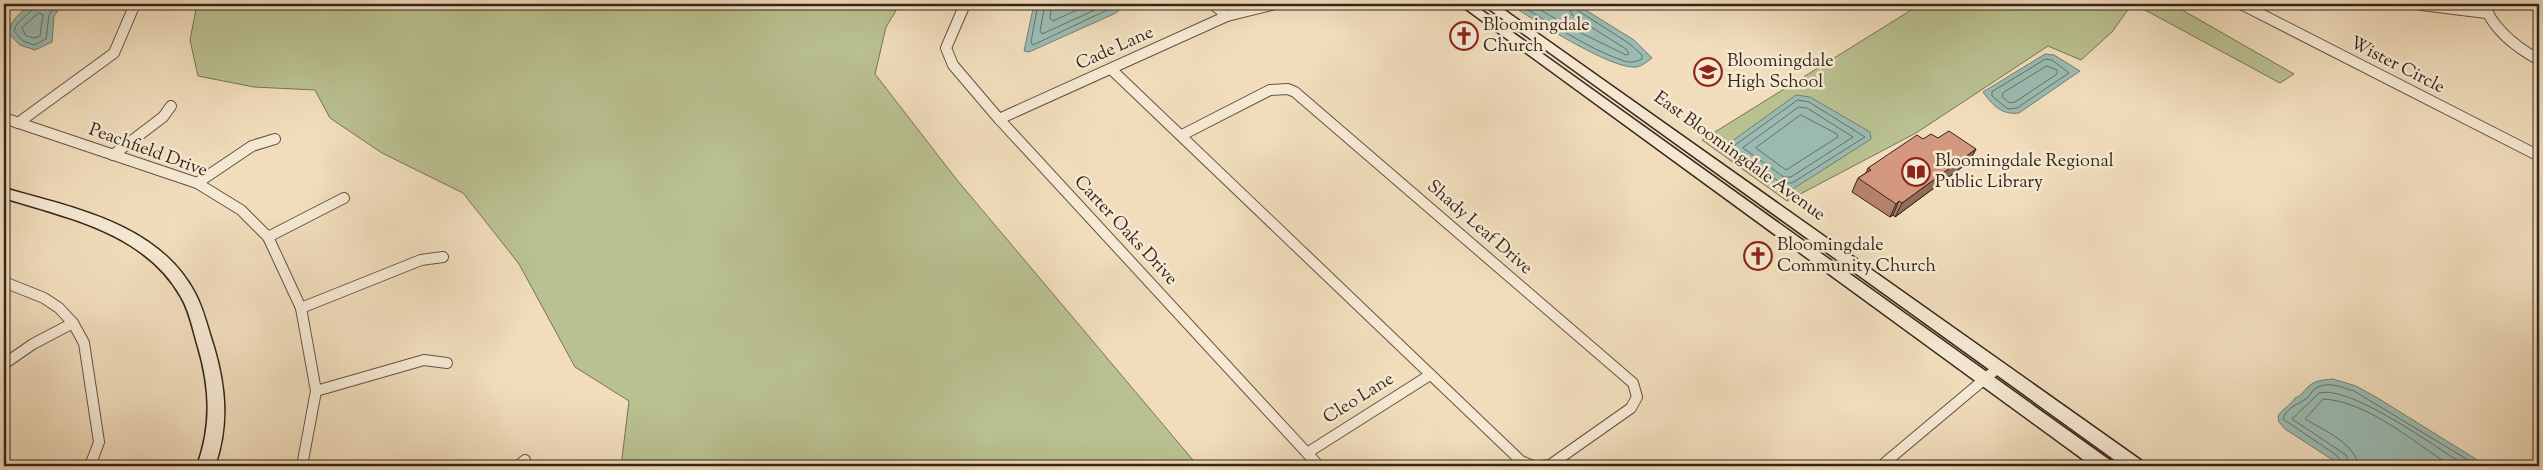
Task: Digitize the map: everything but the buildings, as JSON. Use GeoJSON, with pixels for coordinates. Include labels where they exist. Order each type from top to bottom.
{"type":"FeatureCollection","features":[{"type":"Feature","properties":{"kind":"main road","name":"East Bloomingdale Avenue"},"geometry":{"type":"LineString","coordinates":[[1465,4],[1605,103],[2105,466]]}},
{"type":"Feature","properties":{"kind":"main road","name":"East Bloomingdale Avenue"},"geometry":{"type":"LineString","coordinates":[[1488,4],[2136,466]]}},
{"type":"Feature","properties":{"kind":"main road"},"geometry":{"type":"LineString","coordinates":[[1605,103],[1619,96]]}},
{"type":"Feature","properties":{"kind":"main road"},"geometry":{"type":"LineString","coordinates":[[4,193],[121,232],[148,247],[164,260],[178,276],[193,304],[218,396],[218,423],[206,466]]}},
{"type":"Feature","properties":{"kind":"street"},"geometry":{"type":"LineString","coordinates":[[18,123],[84,77],[114,53],[135,4]]}},
{"type":"Feature","properties":{"kind":"street","name":"Carter Oaks Drive"},"geometry":{"type":"LineString","coordinates":[[965,4],[946,48],[953,66],[999,119],[1319,466]]}},
{"type":"Feature","properties":{"kind":"street"},"geometry":{"type":"LineString","coordinates":[[1213,4],[1227,16]]}},
{"type":"Feature","properties":{"kind":"street","name":"Cade Lane"},"geometry":{"type":"LineString","coordinates":[[999,119],[1227,16],[1275,4]]}},
{"type":"Feature","properties":{"kind":"street","name":"Wister Circle"},"geometry":{"type":"LineString","coordinates":[[2241,4],[2539,156]]}},
{"type":"Feature","properties":{"kind":"street"},"geometry":{"type":"LineString","coordinates":[[2422,5],[2485,8],[2520,49],[2539,60]]}},
{"type":"Feature","properties":{"kind":"street"},"geometry":{"type":"LineString","coordinates":[[1111,69],[1182,134],[1430,375],[1522,461],[1533,466]]}},
{"type":"Feature","properties":{"kind":"street","name":"Shady Leaf Drive"},"geometry":{"type":"LineString","coordinates":[[1182,134],[1270,90],[1288,89],[1295,92],[1633,383],[1637,397],[1631,408],[1550,465],[1540,466]]}},
{"type":"Feature","properties":{"kind":"street"},"geometry":{"type":"LineString","coordinates":[[113,155],[163,117],[172,106]]}},
{"type":"Feature","properties":{"kind":"street","name":"Peachfield Drive"},"geometry":{"type":"LineString","coordinates":[[4,118],[197,183],[241,210],[268,237],[302,308],[316,391],[302,466]]}},
{"type":"Feature","properties":{"kind":"street"},"geometry":{"type":"LineString","coordinates":[[197,183],[252,146],[275,140]]}},
{"type":"Feature","properties":{"kind":"street"},"geometry":{"type":"LineString","coordinates":[[268,237],[344,198]]}},
{"type":"Feature","properties":{"kind":"street"},"geometry":{"type":"LineString","coordinates":[[302,308],[421,260],[443,258]]}},
{"type":"Feature","properties":{"kind":"street"},"geometry":{"type":"LineString","coordinates":[[4,282],[44,298],[58,308],[73,323],[84,343],[99,442],[90,466]]}},
{"type":"Feature","properties":{"kind":"street"},"geometry":{"type":"LineString","coordinates":[[4,364],[33,344],[73,323]]}},
{"type":"Feature","properties":{"kind":"street"},"geometry":{"type":"LineString","coordinates":[[316,391],[424,360],[447,363]]}},
{"type":"Feature","properties":{"kind":"street"},"geometry":{"type":"LineString","coordinates":[[1881,466],[1999,367]]}},
{"type":"Feature","properties":{"kind":"street","name":"Cleo Lane"},"geometry":{"type":"LineString","coordinates":[[1307,453],[1430,375]]}},
{"type":"Feature","properties":{"kind":"green space"},"geometry":{"type":"Polygon","coordinates":[[[197,4],[900,4],[886,27],[875,74],[957,180],[1198,466],[621,466],[629,401],[575,367],[519,264],[463,193],[382,153],[330,118],[315,90],[254,87],[198,76],[190,40],[197,4]]]}},
{"type":"Feature","properties":{"kind":"green space"},"geometry":{"type":"Polygon","coordinates":[[[1921,4],[2132,4],[2112,32],[2081,60],[2048,46],[1916,133],[1787,201],[1702,140],[1921,4]]]}},
{"type":"Feature","properties":{"kind":"green space"},"geometry":{"type":"Polygon","coordinates":[[[2134,4],[2177,4],[2184,11],[2294,74],[2280,83],[2134,4]]]}},
{"type":"Feature","properties":{"kind":"water"},"geometry":{"type":"Polygon","coordinates":[[[33,4],[63,4],[54,16],[52,42],[35,50],[20,45],[9,34],[14,20],[33,4]]]}},
{"type":"Feature","properties":{"kind":"water"},"geometry":{"type":"Polygon","coordinates":[[[1034,4],[1125,5],[1116,13],[1029,52],[1024,51],[1034,4]]]}},
{"type":"Feature","properties":{"kind":"water"},"geometry":{"type":"Polygon","coordinates":[[[1509,4],[1576,4],[1634,40],[1652,58],[1642,65],[1635,67],[1608,60],[1572,42],[1509,4]]]}},
{"type":"Feature","properties":{"kind":"water"},"geometry":{"type":"Polygon","coordinates":[[[2045,54],[2054,55],[2080,71],[2019,113],[2003,111],[1990,101],[1983,92],[2045,54]]]}},
{"type":"Feature","properties":{"kind":"water"},"geometry":{"type":"Polygon","coordinates":[[[1796,95],[1810,97],[1870,132],[1871,139],[1793,189],[1780,189],[1729,154],[1728,144],[1796,95]]]}},
{"type":"Feature","properties":{"kind":"water"},"geometry":{"type":"Polygon","coordinates":[[[2333,379],[2356,386],[2376,397],[2487,466],[2342,466],[2285,429],[2279,422],[2278,416],[2310,385],[2319,381],[2333,379]]]}},
{"type":"Feature","properties":{"kind":"place","name":"Bloomingdale Church"},"geometry":{"type":"Point","coordinates":[1464,36]}},
{"type":"Feature","properties":{"kind":"place","name":"Bloomingdale High School"},"geometry":{"type":"Point","coordinates":[1708,72]}},
{"type":"Feature","properties":{"kind":"place","name":"Bloomingdale Regional Public Library"},"geometry":{"type":"Point","coordinates":[1916,172]}},
{"type":"Feature","properties":{"kind":"place","name":"Bloomingdale Community Church"},"geometry":{"type":"Point","coordinates":[1758,256]}}]}
